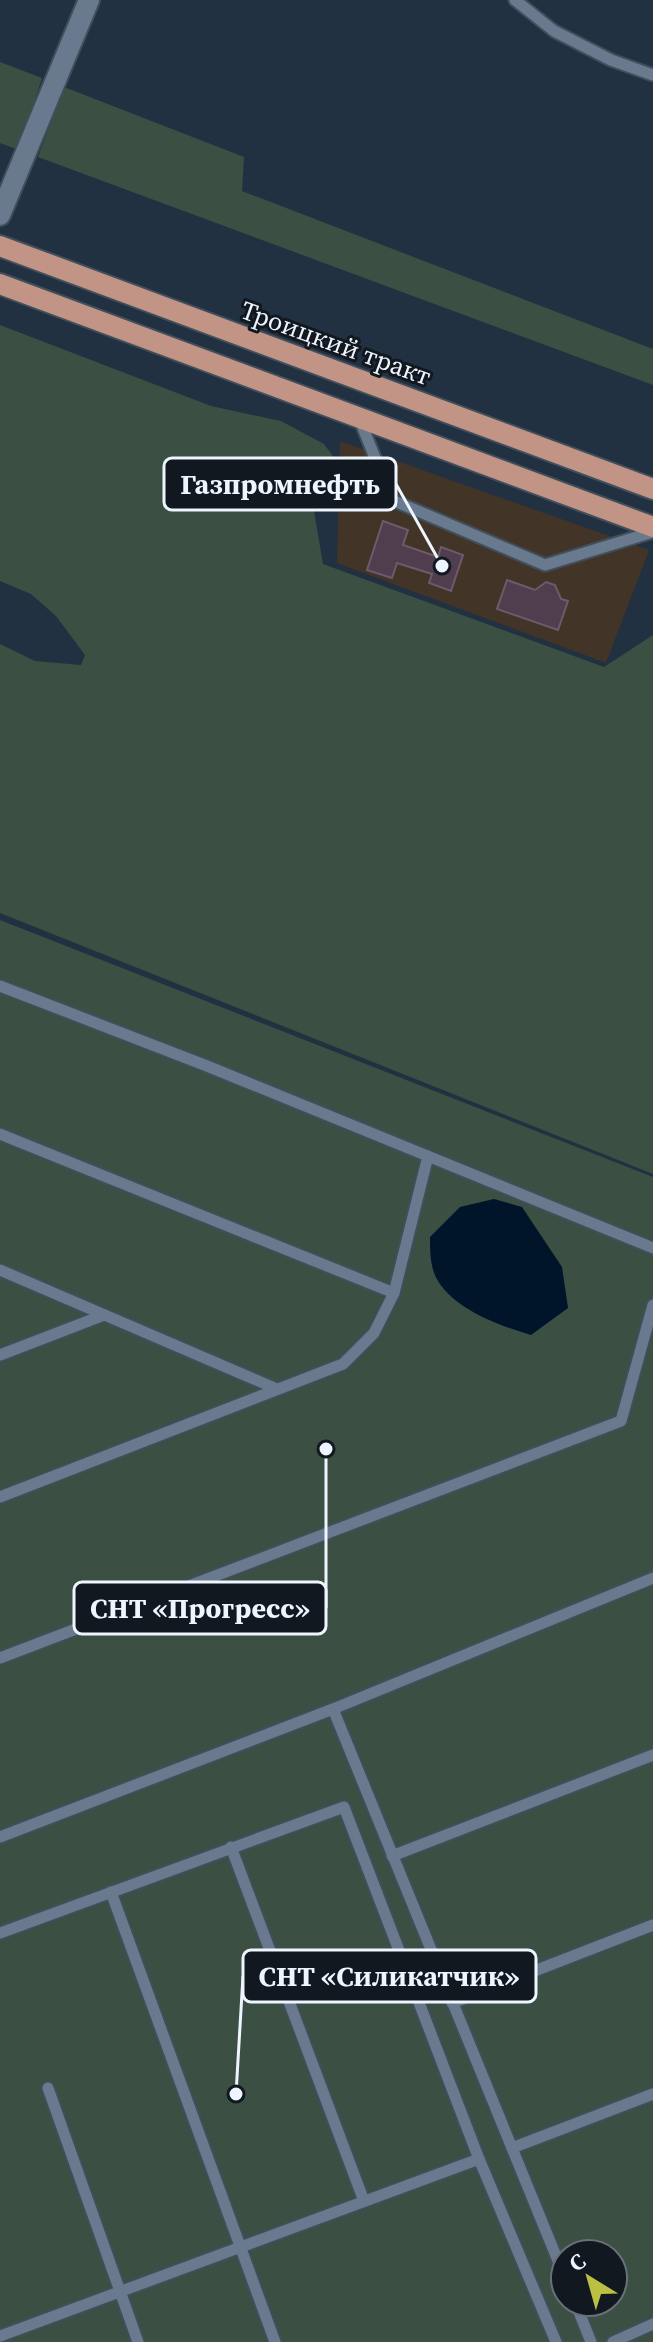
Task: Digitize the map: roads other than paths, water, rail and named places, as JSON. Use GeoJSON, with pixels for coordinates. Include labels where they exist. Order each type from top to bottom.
{"type":"FeatureCollection","features":[{"type":"Feature","properties":{"kind":"main road","name":"Троицкий тракт"},"geometry":{"type":"LineString","coordinates":[[0,246],[653,489]]}},
{"type":"Feature","properties":{"kind":"main road"},"geometry":{"type":"LineString","coordinates":[[0,284],[653,530]]}},
{"type":"Feature","properties":{"kind":"street"},"geometry":{"type":"LineString","coordinates":[[0,215],[5,189],[89,0]]}},
{"type":"Feature","properties":{"kind":"lane"},"geometry":{"type":"LineString","coordinates":[[515,0],[554,31],[611,60],[653,75]]}},
{"type":"Feature","properties":{"kind":"lane"},"geometry":{"type":"LineString","coordinates":[[358,417],[392,500],[545,565],[653,530]]}},
{"type":"Feature","properties":{"kind":"lane"},"geometry":{"type":"LineString","coordinates":[[0,986],[207,1066],[653,1248]]}},
{"type":"Feature","properties":{"kind":"lane"},"geometry":{"type":"LineString","coordinates":[[0,1134],[394,1293]]}},
{"type":"Feature","properties":{"kind":"lane"},"geometry":{"type":"LineString","coordinates":[[0,1497],[343,1364],[374,1333],[394,1293],[428,1156]]}},
{"type":"Feature","properties":{"kind":"lane"},"geometry":{"type":"LineString","coordinates":[[0,1270],[277,1389]]}},
{"type":"Feature","properties":{"kind":"lane"},"geometry":{"type":"LineString","coordinates":[[0,1658],[621,1421],[653,1305]]}},
{"type":"Feature","properties":{"kind":"lane"},"geometry":{"type":"LineString","coordinates":[[0,1355],[104,1315]]}},
{"type":"Feature","properties":{"kind":"lane"},"geometry":{"type":"LineString","coordinates":[[0,1837],[333,1709],[653,1578]]}},
{"type":"Feature","properties":{"kind":"lane"},"geometry":{"type":"LineString","coordinates":[[333,1709],[549,2239]]}},
{"type":"Feature","properties":{"kind":"lane"},"geometry":{"type":"LineString","coordinates":[[392,1856],[653,1755]]}},
{"type":"Feature","properties":{"kind":"lane"},"geometry":{"type":"LineString","coordinates":[[0,1933],[344,1807],[479,2159],[556,2342]]}},
{"type":"Feature","properties":{"kind":"lane"},"geometry":{"type":"LineString","coordinates":[[231,1847],[364,2201]]}},
{"type":"Feature","properties":{"kind":"lane"},"geometry":{"type":"LineString","coordinates":[[111,1892],[275,2342]]}},
{"type":"Feature","properties":{"kind":"lane"},"geometry":{"type":"LineString","coordinates":[[452,2003],[653,1925]]}},
{"type":"Feature","properties":{"kind":"lane"},"geometry":{"type":"LineString","coordinates":[[48,2088],[138,2342]]}},
{"type":"Feature","properties":{"kind":"lane"},"geometry":{"type":"LineString","coordinates":[[512,2148],[653,2094]]}},
{"type":"Feature","properties":{"kind":"lane"},"geometry":{"type":"LineString","coordinates":[[2,2335],[479,2159]]}},
{"type":"Feature","properties":{"kind":"lane"},"geometry":{"type":"LineString","coordinates":[[581,2318],[591,2342]]}},
{"type":"Feature","properties":{"kind":"lane"},"geometry":{"type":"LineString","coordinates":[[613,2342],[653,2324]]}},
{"type":"Feature","properties":{"kind":"water"},"geometry":{"type":"Polygon","coordinates":[[[494,1199],[522,1207],[562,1267],[568,1308],[531,1335],[493,1322],[467,1308],[446,1291],[433,1271],[430,1237],[460,1207],[494,1199]]]}},
{"type":"Feature","properties":{"kind":"place","name":"Газпромнефть"},"geometry":{"type":"Point","coordinates":[442,566]}},
{"type":"Feature","properties":{"kind":"place","name":"СНТ «Прогресс»"},"geometry":{"type":"Point","coordinates":[326,1449]}},
{"type":"Feature","properties":{"kind":"place","name":"СНТ «Силикатчик»"},"geometry":{"type":"Point","coordinates":[236,2094]}}]}
